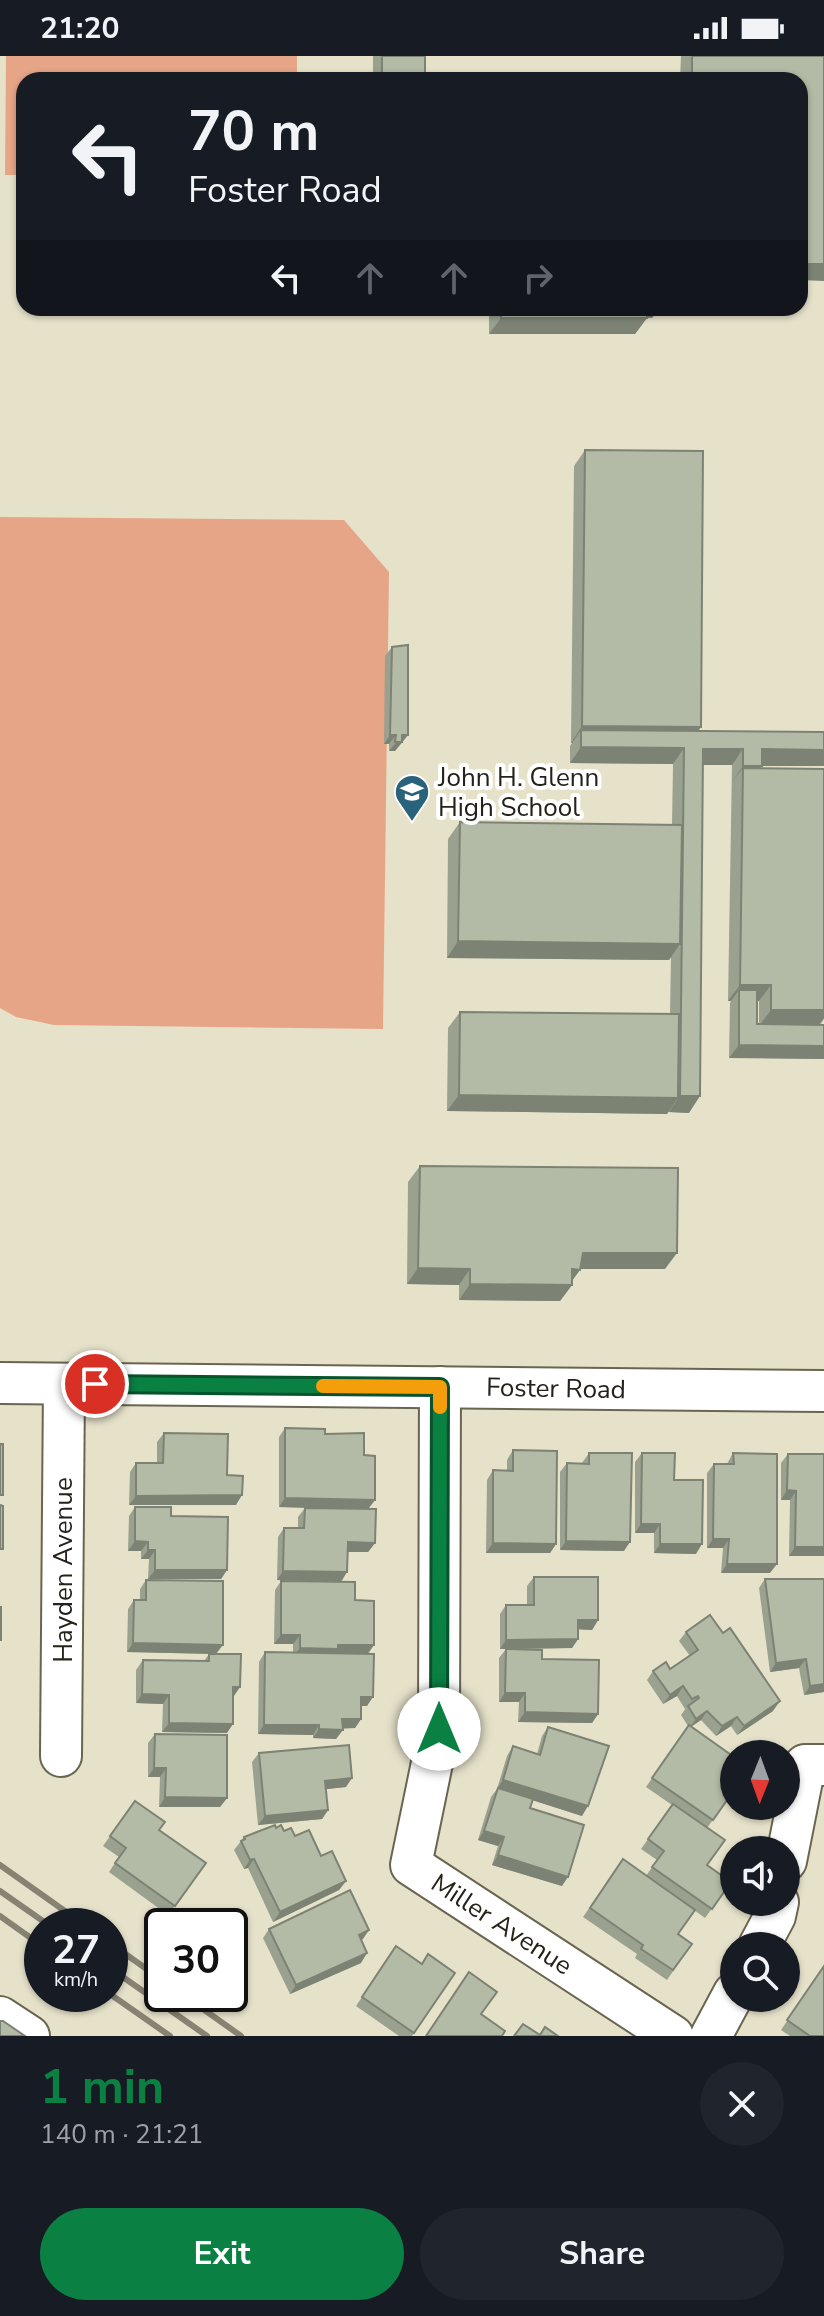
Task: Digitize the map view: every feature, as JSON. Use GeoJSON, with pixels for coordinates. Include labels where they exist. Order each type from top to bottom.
{"type":"FeatureCollection","features":[{"type":"Feature","properties":{"kind":"street","name":"Foster Road"},"geometry":{"type":"LineString","coordinates":[[0,1383],[824,1391]]}},
{"type":"Feature","properties":{"kind":"street","name":"Hayden Avenue"},"geometry":{"type":"LineString","coordinates":[[61,1756],[64,1384]]}},
{"type":"Feature","properties":{"kind":"street","name":"Miller Avenue"},"geometry":{"type":"LineString","coordinates":[[440,1387],[439,1729],[411,1865],[673,2036]]}},
{"type":"Feature","properties":{"kind":"street"},"geometry":{"type":"LineString","coordinates":[[791,1836],[805,1765],[824,1765]]}},
{"type":"Feature","properties":{"kind":"street"},"geometry":{"type":"LineString","coordinates":[[711,2036],[724,2012]]}},
{"type":"Feature","properties":{"kind":"street"},"geometry":{"type":"LineString","coordinates":[[0,2017],[29,2036]]}},
{"type":"Feature","properties":{"kind":"shaded area"},"geometry":{"type":"Polygon","coordinates":[[[6,56],[297,56],[297,72],[16,72],[16,175],[5,175],[6,56]]]}},
{"type":"Feature","properties":{"kind":"shaded area"},"geometry":{"type":"Polygon","coordinates":[[[0,517],[344,520],[389,572],[383,1029],[54,1025],[16,1017],[0,1008],[0,517]]]}},
{"type":"Feature","properties":{"kind":"building"},"geometry":{"type":"Polygon","coordinates":[[[382,56],[425,56],[425,72],[382,72],[382,56]]]}},
{"type":"Feature","properties":{"kind":"building"},"geometry":{"type":"Polygon","coordinates":[[[692,56],[824,56],[824,264],[808,264],[808,72],[692,72],[692,56]]]}},
{"type":"Feature","properties":{"kind":"building"},"geometry":{"type":"Polygon","coordinates":[[[501,316],[647,316],[647,318],[501,316]]]}},
{"type":"Feature","properties":{"kind":"building"},"geometry":{"type":"Polygon","coordinates":[[[585,450],[703,451],[701,727],[582,726],[585,450]]]}},
{"type":"Feature","properties":{"kind":"building"},"geometry":{"type":"Polygon","coordinates":[[[408,645],[408,735],[402,735],[402,742],[395,742],[396,735],[390,735],[392,647],[408,645]]]}},
{"type":"Feature","properties":{"kind":"building"},"geometry":{"type":"Polygon","coordinates":[[[581,730],[824,732],[824,750],[762,749],[762,766],[743,766],[743,749],[703,749],[700,1096],[680,1096],[684,748],[581,747],[581,730]]]}},
{"type":"Feature","properties":{"kind":"building"},"geometry":{"type":"Polygon","coordinates":[[[743,768],[824,769],[824,1010],[771,1010],[771,985],[740,985],[743,768]]]}},
{"type":"Feature","properties":{"kind":"building"},"geometry":{"type":"Polygon","coordinates":[[[460,822],[682,825],[680,944],[458,941],[460,822]]]}},
{"type":"Feature","properties":{"kind":"building"},"geometry":{"type":"Polygon","coordinates":[[[739,990],[757,990],[757,1024],[824,1025],[824,1046],[739,1045],[739,990]]]}},
{"type":"Feature","properties":{"kind":"building"},"geometry":{"type":"Polygon","coordinates":[[[460,1012],[679,1014],[678,1098],[459,1095],[460,1012]]]}},
{"type":"Feature","properties":{"kind":"building"},"geometry":{"type":"Polygon","coordinates":[[[420,1166],[678,1168],[677,1253],[583,1253],[580,1270],[572,1269],[572,1285],[470,1284],[470,1269],[418,1268],[420,1166]]]}},
{"type":"Feature","properties":{"kind":"building"},"geometry":{"type":"Polygon","coordinates":[[[285,1428],[325,1429],[325,1434],[364,1433],[364,1455],[375,1456],[375,1500],[285,1498],[285,1428]]]}},
{"type":"Feature","properties":{"kind":"building"},"geometry":{"type":"Polygon","coordinates":[[[164,1433],[228,1434],[227,1475],[243,1476],[242,1495],[136,1496],[136,1463],[163,1463],[164,1433]]]}},
{"type":"Feature","properties":{"kind":"building"},"geometry":{"type":"Polygon","coordinates":[[[0,1444],[3,1444],[3,1495],[0,1495],[0,1444]]]}},
{"type":"Feature","properties":{"kind":"building"},"geometry":{"type":"Polygon","coordinates":[[[513,1450],[557,1451],[556,1544],[493,1543],[493,1470],[513,1471],[513,1450]]]}},
{"type":"Feature","properties":{"kind":"building"},"geometry":{"type":"Polygon","coordinates":[[[589,1453],[632,1453],[630,1542],[566,1541],[567,1463],[589,1464],[589,1453]]]}},
{"type":"Feature","properties":{"kind":"building"},"geometry":{"type":"Polygon","coordinates":[[[642,1453],[675,1453],[674,1480],[703,1480],[702,1544],[660,1544],[660,1524],[641,1524],[642,1453]]]}},
{"type":"Feature","properties":{"kind":"building"},"geometry":{"type":"Polygon","coordinates":[[[733,1453],[777,1454],[777,1564],[727,1564],[729,1539],[713,1539],[714,1464],[734,1464],[733,1453]]]}},
{"type":"Feature","properties":{"kind":"building"},"geometry":{"type":"Polygon","coordinates":[[[788,1454],[824,1454],[824,1547],[795,1547],[796,1491],[787,1490],[788,1454]]]}},
{"type":"Feature","properties":{"kind":"building"},"geometry":{"type":"Polygon","coordinates":[[[0,1505],[3,1506],[3,1549],[0,1549],[0,1505]]]}},
{"type":"Feature","properties":{"kind":"building"},"geometry":{"type":"Polygon","coordinates":[[[135,1507],[171,1507],[171,1516],[228,1517],[227,1570],[155,1570],[155,1550],[148,1550],[148,1542],[135,1541],[135,1507]]]}},
{"type":"Feature","properties":{"kind":"building"},"geometry":{"type":"Polygon","coordinates":[[[305,1508],[376,1509],[375,1543],[348,1542],[347,1572],[283,1571],[284,1528],[304,1528],[305,1508]]]}},
{"type":"Feature","properties":{"kind":"building"},"geometry":{"type":"Polygon","coordinates":[[[534,1577],[598,1577],[598,1620],[578,1620],[578,1639],[506,1640],[506,1605],[534,1605],[534,1577]]]}},
{"type":"Feature","properties":{"kind":"building"},"geometry":{"type":"Polygon","coordinates":[[[765,1579],[824,1579],[824,1684],[810,1686],[806,1659],[776,1663],[765,1579]]]}},
{"type":"Feature","properties":{"kind":"building"},"geometry":{"type":"Polygon","coordinates":[[[146,1580],[223,1581],[223,1645],[133,1643],[134,1600],[146,1600],[146,1580]]]}},
{"type":"Feature","properties":{"kind":"building"},"geometry":{"type":"Polygon","coordinates":[[[281,1581],[355,1582],[355,1600],[374,1601],[374,1645],[338,1645],[338,1649],[300,1648],[300,1635],[281,1635],[281,1581]]]}},
{"type":"Feature","properties":{"kind":"building"},"geometry":{"type":"Polygon","coordinates":[[[710,1615],[723,1633],[730,1628],[780,1701],[744,1726],[737,1717],[722,1726],[707,1711],[696,1719],[688,1706],[698,1696],[692,1699],[683,1686],[670,1695],[653,1671],[666,1662],[670,1669],[698,1650],[686,1632],[710,1615]]]}},
{"type":"Feature","properties":{"kind":"building"},"geometry":{"type":"Polygon","coordinates":[[[506,1649],[542,1650],[542,1659],[599,1660],[598,1714],[525,1712],[525,1693],[505,1693],[506,1649]]]}},
{"type":"Feature","properties":{"kind":"building"},"geometry":{"type":"Polygon","coordinates":[[[265,1652],[374,1654],[373,1697],[361,1697],[361,1719],[342,1719],[343,1730],[319,1729],[319,1725],[264,1725],[265,1652]]]}},
{"type":"Feature","properties":{"kind":"building"},"geometry":{"type":"Polygon","coordinates":[[[209,1654],[241,1654],[240,1687],[233,1687],[233,1724],[169,1723],[169,1695],[142,1694],[143,1660],[209,1661],[209,1654]]]}},
{"type":"Feature","properties":{"kind":"building"},"geometry":{"type":"Polygon","coordinates":[[[689,1725],[720,1747],[720,1810],[713,1820],[652,1778],[689,1725]]]}},
{"type":"Feature","properties":{"kind":"building"},"geometry":{"type":"Polygon","coordinates":[[[548,1727],[609,1746],[588,1806],[503,1780],[513,1746],[540,1755],[548,1727]]]}},
{"type":"Feature","properties":{"kind":"building"},"geometry":{"type":"Polygon","coordinates":[[[155,1734],[227,1735],[227,1798],[165,1797],[166,1768],[154,1768],[155,1734]]]}},
{"type":"Feature","properties":{"kind":"building"},"geometry":{"type":"Polygon","coordinates":[[[349,1745],[352,1778],[325,1781],[328,1810],[265,1816],[259,1753],[349,1745]]]}},
{"type":"Feature","properties":{"kind":"building"},"geometry":{"type":"Polygon","coordinates":[[[498,1788],[533,1799],[530,1808],[584,1825],[568,1877],[498,1855],[504,1837],[484,1831],[498,1788]]]}},
{"type":"Feature","properties":{"kind":"building"},"geometry":{"type":"Polygon","coordinates":[[[135,1801],[165,1822],[159,1830],[206,1863],[175,1906],[115,1863],[126,1848],[110,1836],[135,1801]]]}},
{"type":"Feature","properties":{"kind":"building"},"geometry":{"type":"Polygon","coordinates":[[[673,1804],[720,1837],[720,1847],[707,1865],[720,1874],[720,1898],[712,1909],[652,1867],[664,1851],[648,1839],[673,1804]]]}},
{"type":"Feature","properties":{"kind":"building"},"geometry":{"type":"Polygon","coordinates":[[[275,1825],[276,1828],[281,1825],[284,1831],[291,1828],[295,1836],[309,1830],[321,1856],[332,1851],[346,1881],[280,1912],[254,1859],[250,1860],[241,1841],[275,1825]]]}},
{"type":"Feature","properties":{"kind":"building"},"geometry":{"type":"Polygon","coordinates":[[[623,1859],[695,1910],[678,1934],[692,1944],[673,1970],[590,1908],[623,1859]]]}},
{"type":"Feature","properties":{"kind":"building"},"geometry":{"type":"Polygon","coordinates":[[[350,1890],[369,1930],[359,1935],[367,1953],[296,1985],[269,1929],[350,1890]]]}},
{"type":"Feature","properties":{"kind":"building"},"geometry":{"type":"Polygon","coordinates":[[[396,1946],[422,1964],[428,1954],[455,1973],[414,2033],[362,1997],[396,1946]]]}},
{"type":"Feature","properties":{"kind":"building"},"geometry":{"type":"Polygon","coordinates":[[[824,1966],[824,2036],[810,2036],[787,2020],[792,2012],[800,2012],[800,2001],[824,1966]]]}},
{"type":"Feature","properties":{"kind":"building"},"geometry":{"type":"Polygon","coordinates":[[[469,1972],[497,1992],[481,2014],[505,2031],[502,2036],[426,2036],[469,1972]]]}},
{"type":"Feature","properties":{"kind":"building"},"geometry":{"type":"Polygon","coordinates":[[[0,2021],[3,2021],[25,2036],[0,2036],[0,2021]]]}},
{"type":"Feature","properties":{"kind":"building"},"geometry":{"type":"Polygon","coordinates":[[[523,2024],[540,2035],[545,2027],[558,2036],[514,2036],[523,2024]]]}},
{"type":"Feature","properties":{"kind":"railway"},"geometry":{"type":"LineString","coordinates":[[0,1865],[61,1908]]}},
{"type":"Feature","properties":{"kind":"railway"},"geometry":{"type":"LineString","coordinates":[[0,1891],[24,1908]]}},
{"type":"Feature","properties":{"kind":"railway"},"geometry":{"type":"LineString","coordinates":[[0,1916],[24,1933]]}},
{"type":"Feature","properties":{"kind":"railway"},"geometry":{"type":"LineString","coordinates":[[128,1956],[144,1967]]}},
{"type":"Feature","properties":{"kind":"railway"},"geometry":{"type":"LineString","coordinates":[[128,1981],[207,2036]]}},
{"type":"Feature","properties":{"kind":"railway"},"geometry":{"type":"LineString","coordinates":[[128,2007],[170,2036]]}},
{"type":"Feature","properties":{"kind":"railway"},"geometry":{"type":"LineString","coordinates":[[207,2012],[241,2036]]}},
{"type":"Feature","properties":{"kind":"slow traffic"},"geometry":{"type":"LineString","coordinates":[[323,1386],[440,1387],[440,1407]]}},
{"type":"Feature","properties":{"kind":"place","name":"John H. Glenn High School"},"geometry":{"type":"Point","coordinates":[412,823]}},
{"type":"Feature","properties":{"kind":"route"},"geometry":{"type":"LineString","coordinates":[[95,1384],[440,1387],[439,1729]]}}]}
